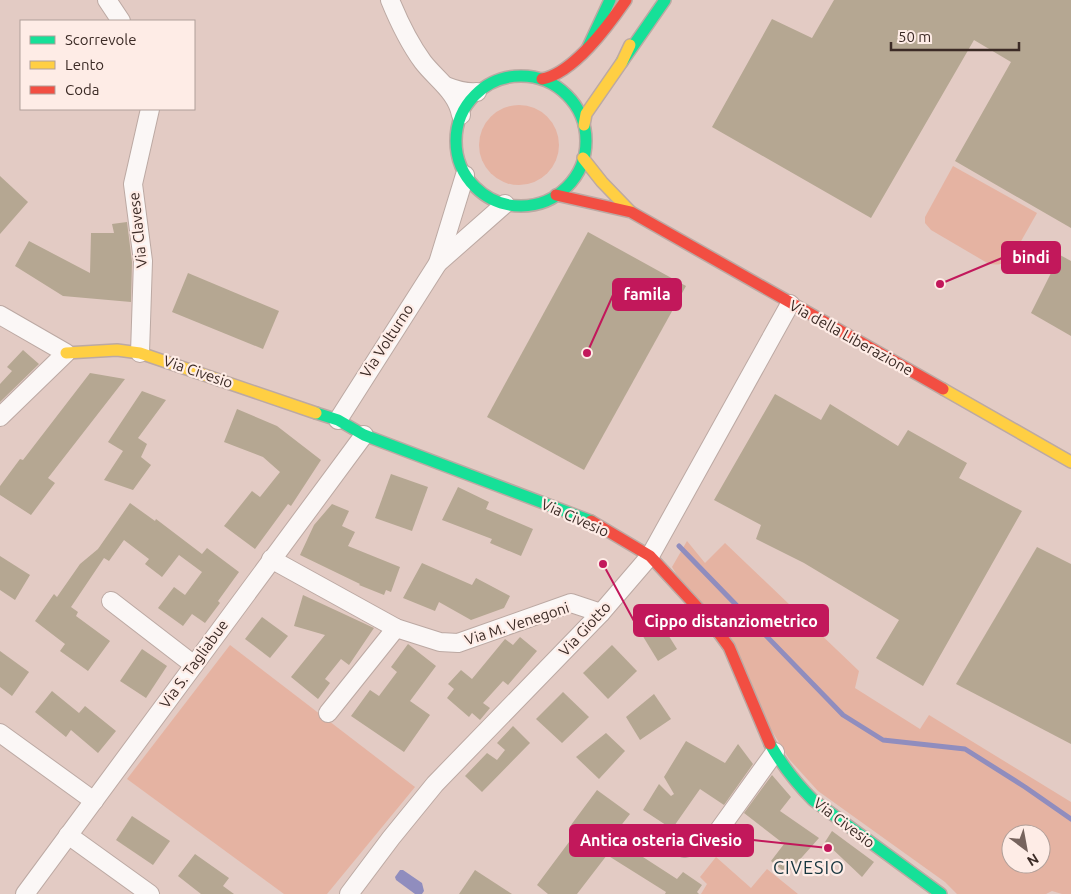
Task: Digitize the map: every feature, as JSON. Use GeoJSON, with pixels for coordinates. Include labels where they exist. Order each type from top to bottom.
{"type":"FeatureCollection","features":[{"type":"Feature","properties":{"kind":"main road"},"geometry":{"type":"LineString","coordinates":[[588,47],[610,0]]}},
{"type":"Feature","properties":{"kind":"main road"},"geometry":{"type":"LineString","coordinates":[[542,79],[554,76],[588,47],[617,14],[626,0]]}},
{"type":"Feature","properties":{"kind":"main road"},"geometry":{"type":"LineString","coordinates":[[622,62],[651,0]]}},
{"type":"Feature","properties":{"kind":"main road"},"geometry":{"type":"LineString","coordinates":[[584,126],[579,111],[563,91],[542,79],[520,75],[494,81],[477,92],[471,99],[461,115],[456,132],[456,153],[465,175],[478,190],[495,200],[505,204],[525,205],[542,202],[556,195],[567,186],[577,173],[583,158],[586,114],[665,0]]}},
{"type":"Feature","properties":{"kind":"main road","name":"Via della Liberazione"},"geometry":{"type":"LineString","coordinates":[[583,158],[602,182],[631,212]]}},
{"type":"Feature","properties":{"kind":"main road","name":"Via della Liberazione"},"geometry":{"type":"LineString","coordinates":[[556,195],[631,212],[1071,462]]}},
{"type":"Feature","properties":{"kind":"main road","name":"Via Civesio"},"geometry":{"type":"LineString","coordinates":[[66,353],[117,350],[140,353],[338,420],[364,434],[592,522],[650,556],[710,621],[729,647],[775,752],[798,784],[813,800],[941,894]]}},
{"type":"Feature","properties":{"kind":"street"},"geometry":{"type":"LineString","coordinates":[[107,0],[120,20]]}},
{"type":"Feature","properties":{"kind":"street"},"geometry":{"type":"LineString","coordinates":[[390,0],[414,48],[446,86],[459,106],[461,115]]}},
{"type":"Feature","properties":{"kind":"street"},"geometry":{"type":"LineString","coordinates":[[446,86],[459,91],[477,92]]}},
{"type":"Feature","properties":{"kind":"street","name":"Via Clavese"},"geometry":{"type":"LineString","coordinates":[[140,353],[143,261],[133,184],[150,110]]}},
{"type":"Feature","properties":{"kind":"street","name":"Via Volturno"},"geometry":{"type":"LineString","coordinates":[[438,263],[465,175]]}},
{"type":"Feature","properties":{"kind":"street","name":"Via Volturno"},"geometry":{"type":"LineString","coordinates":[[338,420],[438,263],[505,204]]}},
{"type":"Feature","properties":{"kind":"street","name":"Via Giotto"},"geometry":{"type":"LineString","coordinates":[[349,894],[390,838],[435,784],[601,613],[650,556],[790,304]]}},
{"type":"Feature","properties":{"kind":"street"},"geometry":{"type":"LineString","coordinates":[[0,316],[66,353],[0,417]]}},
{"type":"Feature","properties":{"kind":"street","name":"Via S. Tagliabue"},"geometry":{"type":"LineString","coordinates":[[25,894],[364,434]]}},
{"type":"Feature","properties":{"kind":"street","name":"Via M. Venegoni"},"geometry":{"type":"LineString","coordinates":[[271,560],[396,628],[440,642],[458,643],[571,603],[601,613]]}},
{"type":"Feature","properties":{"kind":"street"},"geometry":{"type":"LineString","coordinates":[[111,601],[194,665]]}},
{"type":"Feature","properties":{"kind":"street"},"geometry":{"type":"LineString","coordinates":[[328,713],[396,628]]}},
{"type":"Feature","properties":{"kind":"street"},"geometry":{"type":"LineString","coordinates":[[0,733],[94,801]]}},
{"type":"Feature","properties":{"kind":"street"},"geometry":{"type":"LineString","coordinates":[[684,848],[711,841],[775,752]]}},
{"type":"Feature","properties":{"kind":"street"},"geometry":{"type":"LineString","coordinates":[[68,835],[146,893]]}},
{"type":"Feature","properties":{"kind":"shaded area"},"geometry":{"type":"Polygon","coordinates":[[[519,105],[534,108],[547,117],[556,130],[559,145],[556,160],[547,173],[534,182],[519,185],[504,182],[491,173],[482,160],[479,145],[482,130],[491,117],[504,108],[519,105]]]}},
{"type":"Feature","properties":{"kind":"shaded area"},"geometry":{"type":"Polygon","coordinates":[[[953,166],[1037,213],[1012,257],[1007,262],[989,264],[931,230],[925,223],[925,217],[953,166]]]}},
{"type":"Feature","properties":{"kind":"shaded area"},"geometry":{"type":"Polygon","coordinates":[[[687,541],[705,563],[725,543],[859,671],[855,688],[920,729],[929,715],[1071,802],[1071,894],[1052,891],[1046,894],[957,894],[945,882],[818,791],[789,759],[672,567],[687,541]]]}},
{"type":"Feature","properties":{"kind":"shaded area"},"geometry":{"type":"Polygon","coordinates":[[[230,645],[415,787],[327,894],[284,894],[127,779],[230,645]]]}},
{"type":"Feature","properties":{"kind":"shaded area"},"geometry":{"type":"Polygon","coordinates":[[[716,857],[751,888],[767,869],[798,894],[701,894],[707,884],[700,877],[716,857]]]}},
{"type":"Feature","properties":{"kind":"shaded area"},"geometry":{"type":"Polygon","coordinates":[[[400,870],[403,870],[422,883],[424,891],[422,894],[415,894],[396,880],[395,877],[400,870]]]}},
{"type":"Feature","properties":{"kind":"building"},"geometry":{"type":"Polygon","coordinates":[[[834,0],[1071,0],[1071,228],[955,161],[1011,62],[974,40],[871,218],[712,127],[772,19],[812,38],[834,0]]]}},
{"type":"Feature","properties":{"kind":"building"},"geometry":{"type":"Polygon","coordinates":[[[0,176],[28,202],[0,234],[0,176]]]}},
{"type":"Feature","properties":{"kind":"building"},"geometry":{"type":"Polygon","coordinates":[[[127,222],[132,262],[131,302],[63,296],[15,266],[29,241],[90,273],[91,233],[114,233],[112,224],[127,222]]]}},
{"type":"Feature","properties":{"kind":"building"},"geometry":{"type":"Polygon","coordinates":[[[588,232],[686,286],[584,470],[487,417],[588,232]]]}},
{"type":"Feature","properties":{"kind":"building"},"geometry":{"type":"Polygon","coordinates":[[[1060,255],[1071,261],[1071,336],[1031,313],[1060,255]]]}},
{"type":"Feature","properties":{"kind":"building"},"geometry":{"type":"Polygon","coordinates":[[[188,273],[279,311],[263,349],[172,312],[188,273]]]}},
{"type":"Feature","properties":{"kind":"building"},"geometry":{"type":"Polygon","coordinates":[[[23,350],[39,364],[0,402],[0,384],[12,371],[7,367],[23,350]]]}},
{"type":"Feature","properties":{"kind":"building"},"geometry":{"type":"Polygon","coordinates":[[[90,373],[125,379],[48,478],[55,483],[31,515],[0,495],[0,486],[20,459],[23,460],[90,373]]]}},
{"type":"Feature","properties":{"kind":"building"},"geometry":{"type":"Polygon","coordinates":[[[142,391],[166,400],[138,438],[147,444],[141,457],[151,465],[133,490],[104,480],[123,451],[108,442],[142,391]]]}},
{"type":"Feature","properties":{"kind":"building"},"geometry":{"type":"Polygon","coordinates":[[[775,394],[821,420],[830,404],[898,446],[908,430],[967,463],[959,478],[1022,511],[923,686],[876,658],[899,620],[804,563],[756,539],[761,525],[714,500],[775,394]]]}},
{"type":"Feature","properties":{"kind":"building"},"geometry":{"type":"Polygon","coordinates":[[[237,409],[277,426],[321,460],[291,506],[288,504],[255,549],[224,526],[252,491],[260,497],[280,472],[263,457],[224,442],[237,409]]]}},
{"type":"Feature","properties":{"kind":"building"},"geometry":{"type":"Polygon","coordinates":[[[391,474],[428,487],[412,531],[375,518],[391,474]]]}},
{"type":"Feature","properties":{"kind":"building"},"geometry":{"type":"Polygon","coordinates":[[[458,487],[489,502],[486,509],[533,529],[521,556],[490,543],[492,539],[442,520],[458,487]]]}},
{"type":"Feature","properties":{"kind":"building"},"geometry":{"type":"Polygon","coordinates":[[[130,503],[155,521],[156,519],[202,554],[207,548],[239,572],[205,623],[192,614],[183,626],[158,608],[174,587],[185,595],[202,572],[179,555],[162,577],[145,564],[149,559],[124,540],[109,561],[104,558],[71,607],[78,612],[76,616],[110,641],[88,671],[60,651],[65,644],[35,621],[54,594],[57,597],[80,564],[98,549],[130,503]]]}},
{"type":"Feature","properties":{"kind":"building"},"geometry":{"type":"Polygon","coordinates":[[[332,504],[349,511],[342,526],[355,532],[348,546],[400,567],[391,592],[386,590],[384,595],[359,585],[300,555],[314,525],[332,504]]]}},
{"type":"Feature","properties":{"kind":"building"},"geometry":{"type":"Polygon","coordinates":[[[1037,547],[1071,564],[1071,744],[956,684],[1037,547]]]}},
{"type":"Feature","properties":{"kind":"building"},"geometry":{"type":"Polygon","coordinates":[[[0,556],[30,575],[15,600],[0,590],[0,556]]]}},
{"type":"Feature","properties":{"kind":"building"},"geometry":{"type":"Polygon","coordinates":[[[422,563],[472,585],[476,578],[510,596],[504,608],[471,620],[439,602],[435,611],[403,598],[422,563]]]}},
{"type":"Feature","properties":{"kind":"building"},"geometry":{"type":"Polygon","coordinates":[[[303,595],[374,628],[349,665],[341,659],[325,679],[330,683],[318,699],[291,677],[325,635],[294,626],[303,595]]]}},
{"type":"Feature","properties":{"kind":"building"},"geometry":{"type":"Polygon","coordinates":[[[652,609],[677,649],[658,661],[633,620],[652,609]]]}},
{"type":"Feature","properties":{"kind":"building"},"geometry":{"type":"Polygon","coordinates":[[[262,617],[288,636],[270,658],[245,639],[262,617]]]}},
{"type":"Feature","properties":{"kind":"building"},"geometry":{"type":"Polygon","coordinates":[[[520,637],[537,651],[508,685],[503,681],[483,703],[490,708],[480,720],[472,713],[469,717],[447,698],[454,689],[448,684],[461,670],[472,679],[505,639],[513,645],[520,637]]]}},
{"type":"Feature","properties":{"kind":"building"},"geometry":{"type":"Polygon","coordinates":[[[408,644],[436,666],[410,701],[430,715],[404,752],[351,716],[370,690],[379,696],[397,672],[391,667],[408,644]]]}},
{"type":"Feature","properties":{"kind":"building"},"geometry":{"type":"Polygon","coordinates":[[[612,645],[637,671],[608,699],[583,673],[612,645]]]}},
{"type":"Feature","properties":{"kind":"building"},"geometry":{"type":"Polygon","coordinates":[[[142,649],[167,666],[146,698],[120,681],[142,649]]]}},
{"type":"Feature","properties":{"kind":"building"},"geometry":{"type":"Polygon","coordinates":[[[0,651],[29,672],[12,696],[0,687],[0,651]]]}},
{"type":"Feature","properties":{"kind":"building"},"geometry":{"type":"Polygon","coordinates":[[[52,691],[79,713],[85,706],[116,731],[98,753],[71,730],[66,737],[35,712],[52,691]]]}},
{"type":"Feature","properties":{"kind":"building"},"geometry":{"type":"Polygon","coordinates":[[[563,692],[589,717],[562,743],[536,719],[563,692]]]}},
{"type":"Feature","properties":{"kind":"building"},"geometry":{"type":"Polygon","coordinates":[[[654,694],[671,719],[640,740],[626,717],[654,694]]]}},
{"type":"Feature","properties":{"kind":"building"},"geometry":{"type":"Polygon","coordinates":[[[513,726],[530,743],[482,792],[465,776],[487,753],[497,760],[505,750],[497,743],[513,726]]]}},
{"type":"Feature","properties":{"kind":"building"},"geometry":{"type":"Polygon","coordinates":[[[606,733],[625,751],[599,779],[576,757],[606,733]]]}},
{"type":"Feature","properties":{"kind":"building"},"geometry":{"type":"Polygon","coordinates":[[[686,741],[725,763],[738,744],[753,764],[724,805],[700,789],[672,829],[643,810],[659,784],[671,796],[674,794],[664,777],[686,741]]]}},
{"type":"Feature","properties":{"kind":"building"},"geometry":{"type":"Polygon","coordinates":[[[772,775],[791,797],[780,811],[819,838],[787,874],[771,861],[784,844],[744,813],[772,775]]]}},
{"type":"Feature","properties":{"kind":"building"},"geometry":{"type":"Polygon","coordinates":[[[597,790],[630,814],[612,837],[677,879],[683,872],[702,885],[697,892],[699,894],[665,894],[666,892],[607,855],[577,894],[548,894],[537,885],[578,830],[571,825],[597,790]]]}},
{"type":"Feature","properties":{"kind":"building"},"geometry":{"type":"Polygon","coordinates":[[[132,816],[170,841],[153,865],[116,840],[132,816]]]}},
{"type":"Feature","properties":{"kind":"building"},"geometry":{"type":"Polygon","coordinates":[[[832,831],[874,862],[862,877],[825,842],[832,831]]]}},
{"type":"Feature","properties":{"kind":"building"},"geometry":{"type":"Polygon","coordinates":[[[195,854],[229,878],[223,886],[234,894],[201,894],[178,876],[195,854]]]}},
{"type":"Feature","properties":{"kind":"building"},"geometry":{"type":"Polygon","coordinates":[[[475,870],[512,894],[459,894],[475,870]]]}},
{"type":"Feature","properties":{"kind":"waterway"},"geometry":{"type":"LineString","coordinates":[[679,546],[843,715],[883,740],[965,749],[1071,819]]}},
{"type":"Feature","properties":{"kind":"traffic: fast"},"geometry":{"type":"LineString","coordinates":[[588,47],[610,0]]}},
{"type":"Feature","properties":{"kind":"traffic: fast"},"geometry":{"type":"LineString","coordinates":[[622,62],[665,0]]}},
{"type":"Feature","properties":{"kind":"traffic: fast"},"geometry":{"type":"LineString","coordinates":[[521,76],[546,81],[567,95],[581,116],[586,141],[581,166],[567,187],[546,201],[521,206],[496,201],[475,187],[461,166],[456,141],[461,116],[475,95],[496,81],[521,76]]}},
{"type":"Feature","properties":{"kind":"traffic: fast"},"geometry":{"type":"LineString","coordinates":[[316,413],[338,420],[364,435],[591,521]]}},
{"type":"Feature","properties":{"kind":"traffic: fast"},"geometry":{"type":"LineString","coordinates":[[770,744],[790,774],[813,800],[941,894]]}},
{"type":"Feature","properties":{"kind":"traffic: slow"},"geometry":{"type":"LineString","coordinates":[[584,125],[586,114],[622,62],[630,45]]}},
{"type":"Feature","properties":{"kind":"traffic: slow"},"geometry":{"type":"LineString","coordinates":[[583,158],[602,182],[630,211]]}},
{"type":"Feature","properties":{"kind":"traffic: slow"},"geometry":{"type":"LineString","coordinates":[[66,353],[117,350],[140,353],[316,413]]}},
{"type":"Feature","properties":{"kind":"traffic: slow"},"geometry":{"type":"LineString","coordinates":[[943,389],[1071,462]]}},
{"type":"Feature","properties":{"kind":"traffic: jam"},"geometry":{"type":"LineString","coordinates":[[542,79],[554,75],[578,58],[600,35],[626,0]]}},
{"type":"Feature","properties":{"kind":"traffic: jam"},"geometry":{"type":"LineString","coordinates":[[556,195],[631,212],[943,389]]}},
{"type":"Feature","properties":{"kind":"traffic: jam"},"geometry":{"type":"LineString","coordinates":[[591,521],[650,556],[710,621],[729,647],[770,744]]}},
{"type":"Feature","properties":{"kind":"place","name":"bindi"},"geometry":{"type":"Point","coordinates":[940,284]}},
{"type":"Feature","properties":{"kind":"place","name":"famila"},"geometry":{"type":"Point","coordinates":[587,353]}},
{"type":"Feature","properties":{"kind":"place","name":"Cippo distanziometrico"},"geometry":{"type":"Point","coordinates":[603,564]}},
{"type":"Feature","properties":{"kind":"place","name":"Antica osteria Civesio"},"geometry":{"type":"Point","coordinates":[828,848]}},
{"type":"Feature","properties":{"kind":"district","name":"CIVESIO"},"geometry":{"type":"Point","coordinates":[809,868]}}]}
